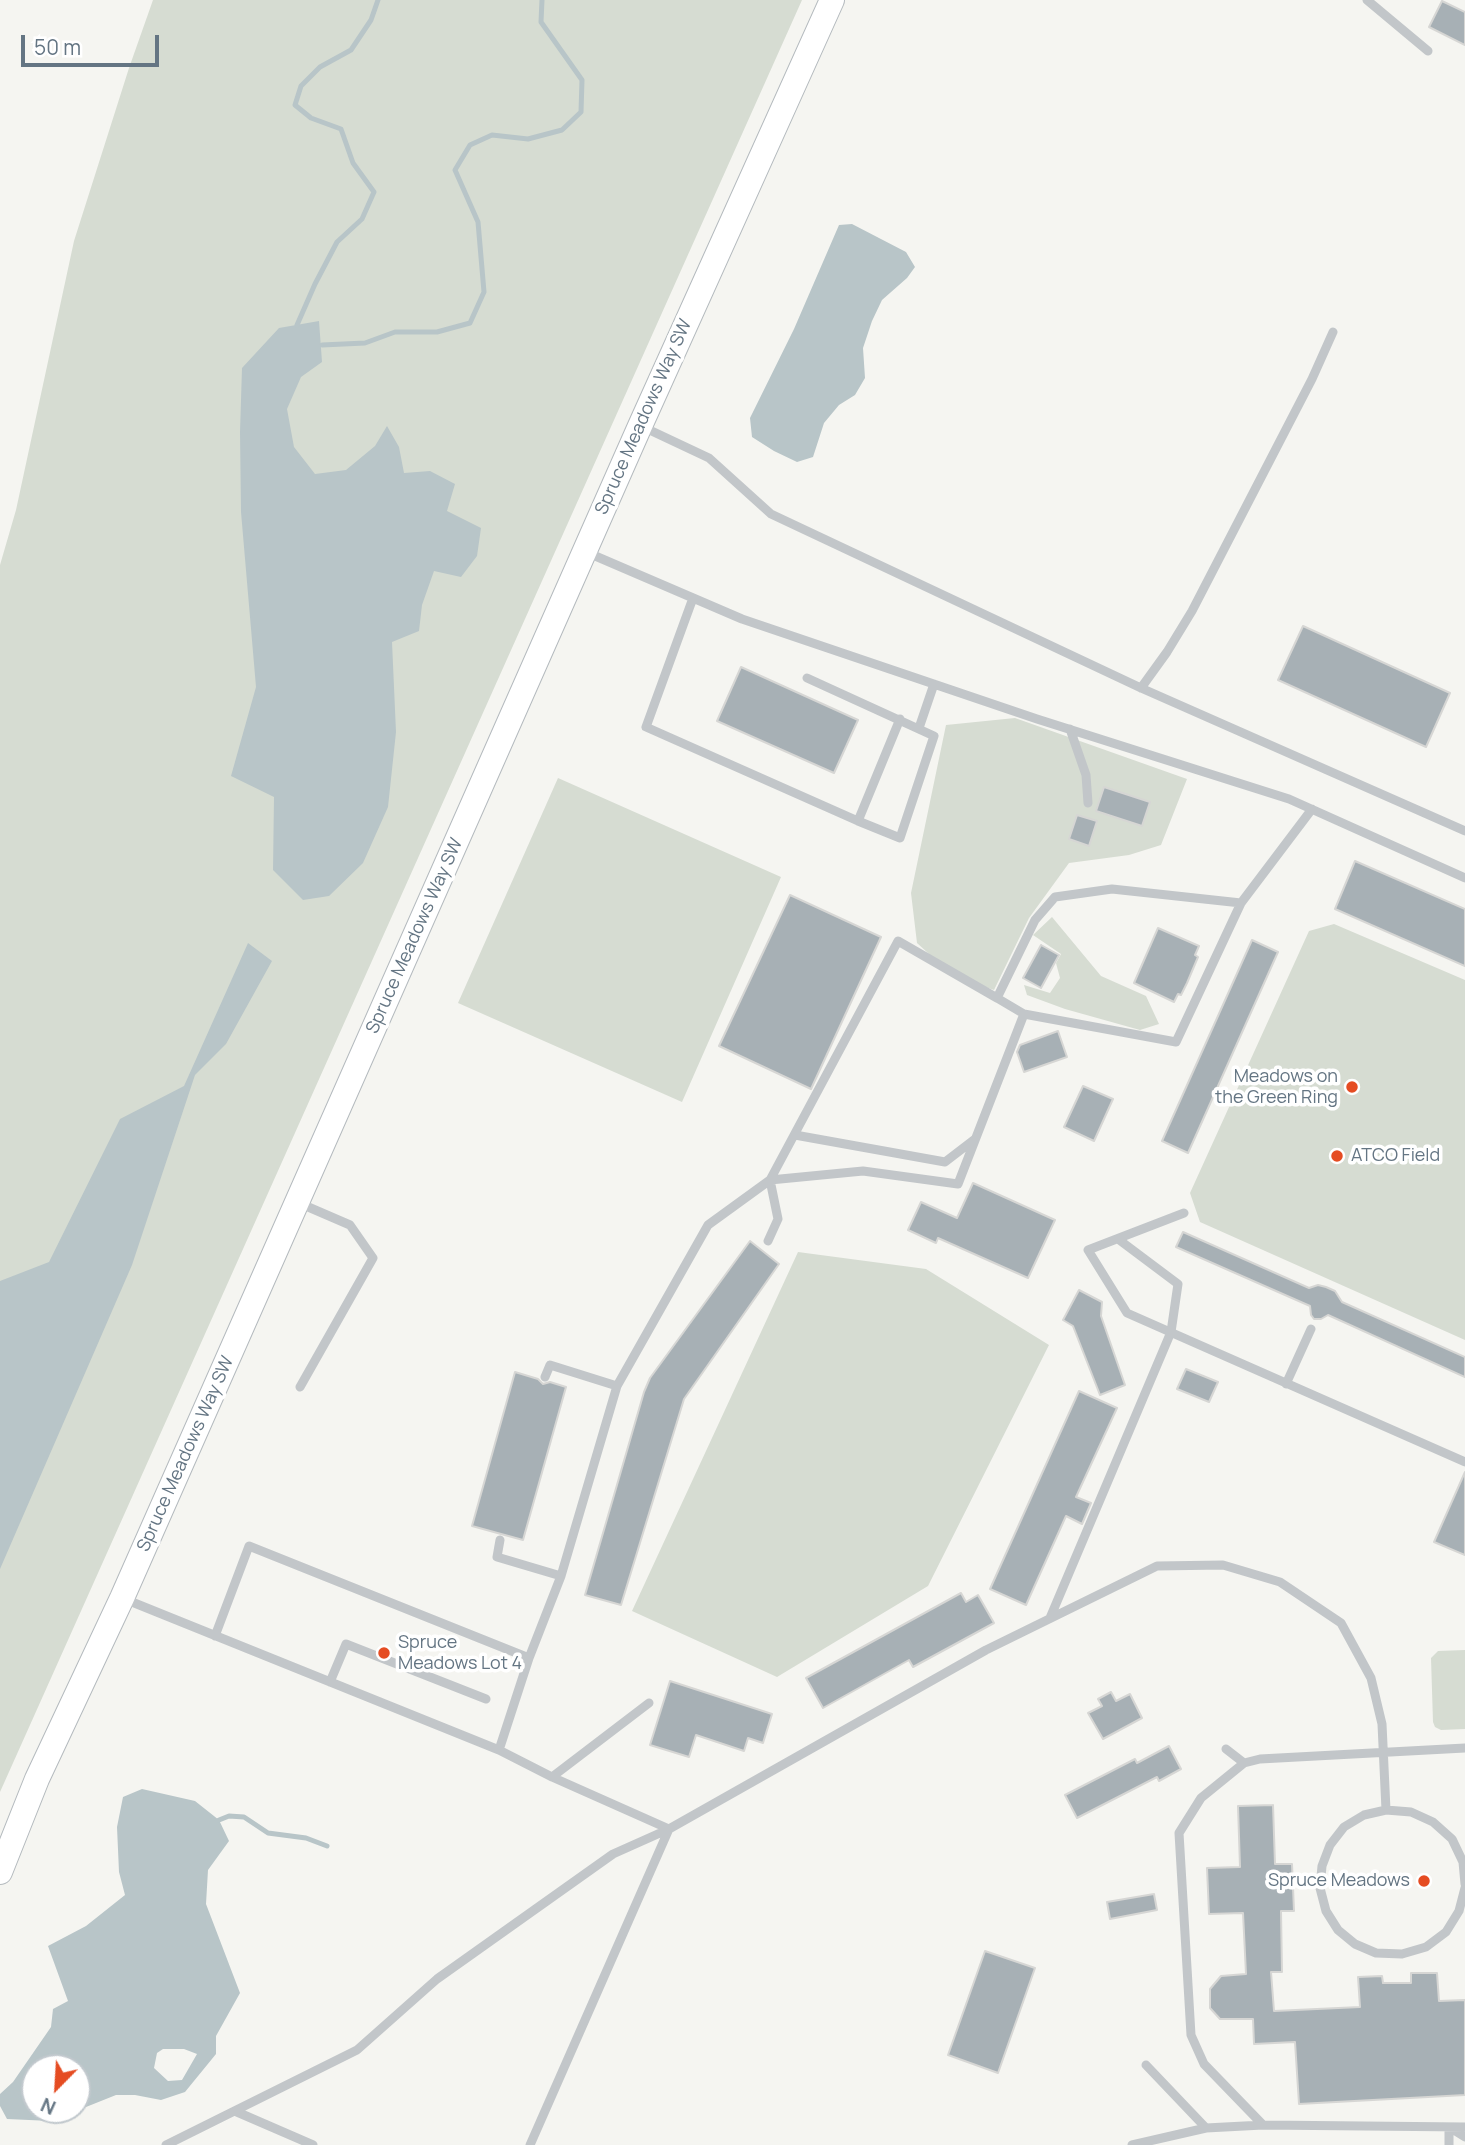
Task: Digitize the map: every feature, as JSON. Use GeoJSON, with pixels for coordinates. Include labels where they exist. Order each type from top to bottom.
{"type":"FeatureCollection","features":[{"type":"Feature","properties":{"kind":"main road","name":"Spruce Meadows Way SW"},"geometry":{"type":"LineString","coordinates":[[0,1872],[37,1779],[122,1598],[584,552],[832,0]]}},
{"type":"Feature","properties":{"kind":"lane"},"geometry":{"type":"LineString","coordinates":[[1367,0],[1428,51]]}},
{"type":"Feature","properties":{"kind":"lane"},"geometry":{"type":"LineString","coordinates":[[1141,688],[1192,611],[1312,379],[1333,332]]}},
{"type":"Feature","properties":{"kind":"lane"},"geometry":{"type":"LineString","coordinates":[[640,426],[709,458],[771,514],[1141,688],[1465,831]]}},
{"type":"Feature","properties":{"kind":"lane"},"geometry":{"type":"LineString","coordinates":[[584,552],[742,620],[1289,799],[1465,878]]}},
{"type":"Feature","properties":{"kind":"lane"},"geometry":{"type":"LineString","coordinates":[[693,598],[646,727],[900,838],[934,736],[807,678]]}},
{"type":"Feature","properties":{"kind":"lane"},"geometry":{"type":"LineString","coordinates":[[919,728],[934,684]]}},
{"type":"Feature","properties":{"kind":"lane"},"geometry":{"type":"LineString","coordinates":[[858,821],[900,719]]}},
{"type":"Feature","properties":{"kind":"lane"},"geometry":{"type":"LineString","coordinates":[[1070,729],[1086,775],[1088,803]]}},
{"type":"Feature","properties":{"kind":"lane"},"geometry":{"type":"LineString","coordinates":[[499,1750],[529,1658],[561,1576],[617,1386],[708,1225],[770,1180],[898,942],[1024,1014],[1176,1042],[1241,903],[1312,809]]}},
{"type":"Feature","properties":{"kind":"lane"},"geometry":{"type":"LineString","coordinates":[[997,998],[1035,920],[1055,897],[1112,889],[1241,903]]}},
{"type":"Feature","properties":{"kind":"lane"},"geometry":{"type":"LineString","coordinates":[[770,1180],[863,1171],[958,1184],[1024,1014]]}},
{"type":"Feature","properties":{"kind":"lane"},"geometry":{"type":"LineString","coordinates":[[795,1135],[945,1162],[976,1138]]}},
{"type":"Feature","properties":{"kind":"lane"},"geometry":{"type":"LineString","coordinates":[[768,1241],[778,1219],[770,1180]]}},
{"type":"Feature","properties":{"kind":"lane"},"geometry":{"type":"LineString","coordinates":[[298,1203],[350,1225],[373,1258],[300,1387]]}},
{"type":"Feature","properties":{"kind":"lane"},"geometry":{"type":"LineString","coordinates":[[1184,1213],[1088,1250],[1127,1313],[1465,1462]]}},
{"type":"Feature","properties":{"kind":"lane"},"geometry":{"type":"LineString","coordinates":[[1050,1618],[1171,1332],[1178,1284],[1118,1239]]}},
{"type":"Feature","properties":{"kind":"lane"},"geometry":{"type":"LineString","coordinates":[[1286,1384],[1311,1329]]}},
{"type":"Feature","properties":{"kind":"lane"},"geometry":{"type":"LineString","coordinates":[[545,1377],[550,1365],[617,1386]]}},
{"type":"Feature","properties":{"kind":"lane"},"geometry":{"type":"LineString","coordinates":[[500,1540],[497,1557],[561,1576]]}},
{"type":"Feature","properties":{"kind":"lane"},"geometry":{"type":"LineString","coordinates":[[215,1636],[249,1546],[529,1658]]}},
{"type":"Feature","properties":{"kind":"lane"},"geometry":{"type":"LineString","coordinates":[[166,2145],[357,2050],[437,1979],[613,1854],[668,1829],[986,1650],[1157,1566],[1223,1565],[1280,1583],[1342,1623],[1371,1678],[1382,1724],[1386,1810]]}},
{"type":"Feature","properties":{"kind":"lane"},"geometry":{"type":"LineString","coordinates":[[122,1598],[499,1750],[668,1829]]}},
{"type":"Feature","properties":{"kind":"lane"},"geometry":{"type":"LineString","coordinates":[[330,1682],[346,1644],[486,1699]]}},
{"type":"Feature","properties":{"kind":"lane"},"geometry":{"type":"LineString","coordinates":[[552,1777],[649,1703]]}},
{"type":"Feature","properties":{"kind":"lane"},"geometry":{"type":"LineString","coordinates":[[1263,2125],[1204,2064],[1191,2035],[1179,1833],[1200,1798],[1244,1763],[1260,1759],[1465,1748]]}},
{"type":"Feature","properties":{"kind":"lane"},"geometry":{"type":"LineString","coordinates":[[1227,1749],[1244,1763]]}},
{"type":"Feature","properties":{"kind":"lane"},"geometry":{"type":"LineString","coordinates":[[1386,1810],[1411,1812],[1433,1822],[1452,1839],[1462,1862],[1465,1886],[1460,1911],[1446,1932],[1426,1947],[1402,1954],[1377,1953],[1355,1944],[1338,1930],[1326,1910],[1320,1888],[1322,1866],[1330,1845],[1344,1828],[1364,1815],[1386,1810]]}},
{"type":"Feature","properties":{"kind":"lane"},"geometry":{"type":"LineString","coordinates":[[530,2145],[668,1829]]}},
{"type":"Feature","properties":{"kind":"lane"},"geometry":{"type":"LineString","coordinates":[[1146,2065],[1206,2129]]}},
{"type":"Feature","properties":{"kind":"lane"},"geometry":{"type":"LineString","coordinates":[[237,2112],[313,2145]]}},
{"type":"Feature","properties":{"kind":"lane"},"geometry":{"type":"LineString","coordinates":[[1132,2145],[1206,2129],[1263,2125],[1465,2127]]}},
{"type":"Feature","properties":{"kind":"lane"},"geometry":{"type":"LineString","coordinates":[[1449,2127],[1465,2137]]}},
{"type":"Feature","properties":{"kind":"lane"},"geometry":{"type":"LineString","coordinates":[[1449,2127],[1449,2145]]}},
{"type":"Feature","properties":{"kind":"shaded area"},"geometry":{"type":"Polygon","coordinates":[[[153,0],[802,0],[0,1792],[0,565],[16,510],[74,241],[153,0]]]}},
{"type":"Feature","properties":{"kind":"shaded area"},"geometry":{"type":"Polygon","coordinates":[[[852,224],[906,252],[915,267],[907,278],[882,300],[872,321],[863,348],[865,378],[855,395],[839,405],[824,423],[813,457],[797,462],[752,437],[750,418],[794,329],[839,225],[852,224]]]}},
{"type":"Feature","properties":{"kind":"shaded area"},"geometry":{"type":"Polygon","coordinates":[[[319,321],[322,362],[301,377],[287,409],[294,447],[315,474],[346,470],[375,446],[387,426],[399,447],[404,473],[430,471],[455,484],[447,511],[481,528],[477,556],[461,577],[434,571],[422,605],[419,631],[392,642],[396,732],[388,807],[363,863],[329,896],[303,900],[273,870],[274,797],[231,776],[256,687],[241,512],[240,432],[242,368],[279,328],[319,321]]]}},
{"type":"Feature","properties":{"kind":"shaded area"},"geometry":{"type":"Polygon","coordinates":[[[1015,718],[1187,779],[1161,845],[1129,855],[1069,863],[1029,918],[994,990],[953,976],[917,943],[911,893],[946,725],[1015,718]]]}},
{"type":"Feature","properties":{"kind":"shaded area"},"geometry":{"type":"Polygon","coordinates":[[[558,778],[781,877],[682,1102],[458,1003],[558,778]]]}},
{"type":"Feature","properties":{"kind":"shaded area"},"geometry":{"type":"Polygon","coordinates":[[[1052,917],[1101,976],[1146,996],[1159,1024],[1140,1030],[1065,1009],[1027,995],[1024,985],[1050,993],[1060,978],[1056,963],[1061,954],[1033,935],[1052,917]]]}},
{"type":"Feature","properties":{"kind":"shaded area","name":"Meadows on the Green Ring"},"geometry":{"type":"Polygon","coordinates":[[[1334,924],[1465,980],[1465,1340],[1200,1222],[1190,1193],[1309,931],[1334,924]]]}},
{"type":"Feature","properties":{"kind":"shaded area"},"geometry":{"type":"Polygon","coordinates":[[[248,943],[272,961],[226,1044],[195,1075],[132,1265],[0,1569],[0,1281],[49,1262],[120,1119],[184,1086],[248,943]]]}},
{"type":"Feature","properties":{"kind":"shaded area"},"geometry":{"type":"Polygon","coordinates":[[[798,1252],[926,1269],[1049,1345],[928,1586],[777,1677],[632,1611],[798,1252]]]}},
{"type":"Feature","properties":{"kind":"shaded area"},"geometry":{"type":"Polygon","coordinates":[[[1465,1650],[1465,1729],[1441,1730],[1435,1727],[1433,1722],[1431,1658],[1438,1651],[1465,1650]]]}},
{"type":"Feature","properties":{"kind":"shaded area"},"geometry":{"type":"Polygon","coordinates":[[[142,1789],[195,1801],[219,1820],[229,1841],[208,1870],[206,1904],[240,1993],[216,2036],[216,2054],[185,2092],[161,2100],[116,2095],[91,2105],[91,2054],[32,2054],[51,2027],[53,2009],[68,2001],[48,1946],[86,1926],[125,1895],[119,1872],[117,1827],[123,1797],[142,1789]],[[163,2049],[157,2053],[154,2068],[168,2081],[182,2080],[197,2054],[184,2049],[163,2049]]]}},
{"type":"Feature","properties":{"kind":"shaded area"},"geometry":{"type":"Polygon","coordinates":[[[21,2070],[21,2120],[7,2119],[0,2106],[0,2094],[21,2070]]]}},
{"type":"Feature","properties":{"kind":"building"},"geometry":{"type":"Polygon","coordinates":[[[1442,1],[1465,12],[1465,45],[1429,27],[1442,1]]]}},
{"type":"Feature","properties":{"kind":"building"},"geometry":{"type":"Polygon","coordinates":[[[1303,626],[1450,693],[1426,747],[1278,680],[1303,626]]]}},
{"type":"Feature","properties":{"kind":"building"},"geometry":{"type":"Polygon","coordinates":[[[741,667],[858,720],[834,773],[717,721],[741,667]]]}},
{"type":"Feature","properties":{"kind":"building"},"geometry":{"type":"Polygon","coordinates":[[[1104,787],[1150,802],[1142,826],[1096,811],[1104,787]]]}},
{"type":"Feature","properties":{"kind":"building"},"geometry":{"type":"Polygon","coordinates":[[[1077,815],[1097,821],[1089,846],[1069,839],[1077,815]]]}},
{"type":"Feature","properties":{"kind":"building"},"geometry":{"type":"Polygon","coordinates":[[[1355,861],[1465,909],[1465,966],[1335,909],[1355,861]]]}},
{"type":"Feature","properties":{"kind":"building"},"geometry":{"type":"Polygon","coordinates":[[[790,895],[881,937],[811,1089],[719,1046],[790,895]]]}},
{"type":"Feature","properties":{"kind":"building"},"geometry":{"type":"Polygon","coordinates":[[[1158,928],[1199,946],[1195,955],[1198,957],[1187,983],[1174,1002],[1134,983],[1158,928]]]}},
{"type":"Feature","properties":{"kind":"building"},"geometry":{"type":"Polygon","coordinates":[[[1252,940],[1278,952],[1188,1153],[1162,1141],[1252,940]]]}},
{"type":"Feature","properties":{"kind":"building"},"geometry":{"type":"Polygon","coordinates":[[[1041,945],[1059,955],[1041,988],[1023,978],[1041,945]]]}},
{"type":"Feature","properties":{"kind":"building"},"geometry":{"type":"Polygon","coordinates":[[[1058,1031],[1067,1057],[1024,1072],[1017,1052],[1020,1045],[1058,1031]]]}},
{"type":"Feature","properties":{"kind":"building"},"geometry":{"type":"Polygon","coordinates":[[[1083,1086],[1113,1099],[1094,1141],[1064,1127],[1083,1086]]]}},
{"type":"Feature","properties":{"kind":"building"},"geometry":{"type":"Polygon","coordinates":[[[973,1183],[1055,1220],[1028,1278],[938,1238],[936,1243],[908,1230],[921,1202],[957,1218],[973,1183]]]}},
{"type":"Feature","properties":{"kind":"building"},"geometry":{"type":"Polygon","coordinates":[[[1183,1232],[1309,1288],[1318,1285],[1326,1287],[1335,1291],[1342,1302],[1465,1357],[1465,1377],[1328,1315],[1314,1319],[1310,1306],[1176,1247],[1183,1232]]]}},
{"type":"Feature","properties":{"kind":"building"},"geometry":{"type":"Polygon","coordinates":[[[750,1241],[779,1264],[684,1399],[621,1605],[585,1595],[650,1378],[750,1241]]]}},
{"type":"Feature","properties":{"kind":"building"},"geometry":{"type":"Polygon","coordinates":[[[1079,1290],[1102,1302],[1101,1316],[1125,1385],[1100,1395],[1073,1326],[1063,1320],[1079,1290]]]}},
{"type":"Feature","properties":{"kind":"building"},"geometry":{"type":"Polygon","coordinates":[[[1186,1369],[1218,1382],[1209,1402],[1177,1389],[1186,1369]]]}},
{"type":"Feature","properties":{"kind":"building"},"geometry":{"type":"Polygon","coordinates":[[[515,1372],[538,1379],[543,1384],[550,1382],[566,1387],[523,1540],[472,1526],[515,1372]]]}},
{"type":"Feature","properties":{"kind":"building"},"geometry":{"type":"Polygon","coordinates":[[[1079,1391],[1117,1408],[1076,1497],[1091,1503],[1082,1524],[1066,1516],[1026,1605],[990,1589],[1079,1391]]]}},
{"type":"Feature","properties":{"kind":"building"},"geometry":{"type":"Polygon","coordinates":[[[1465,1472],[1465,1555],[1434,1542],[1465,1472]]]}},
{"type":"Feature","properties":{"kind":"building"},"geometry":{"type":"Polygon","coordinates":[[[961,1593],[966,1602],[978,1595],[994,1623],[913,1667],[909,1660],[823,1708],[806,1678],[961,1593]]]}},
{"type":"Feature","properties":{"kind":"building"},"geometry":{"type":"Polygon","coordinates":[[[670,1681],[772,1714],[763,1743],[748,1738],[744,1751],[696,1735],[689,1757],[650,1745],[670,1681]]]}},
{"type":"Feature","properties":{"kind":"building"},"geometry":{"type":"Polygon","coordinates":[[[1111,1692],[1116,1701],[1130,1694],[1142,1718],[1103,1739],[1088,1713],[1102,1706],[1098,1699],[1111,1692]]]}},
{"type":"Feature","properties":{"kind":"building"},"geometry":{"type":"Polygon","coordinates":[[[1169,1746],[1181,1769],[1159,1781],[1157,1777],[1077,1818],[1065,1795],[1135,1759],[1137,1763],[1169,1746]]]}},
{"type":"Feature","properties":{"kind":"building"},"geometry":{"type":"Polygon","coordinates":[[[1273,1805],[1275,1864],[1292,1864],[1294,1911],[1281,1911],[1282,1972],[1271,1972],[1274,2011],[1360,2007],[1358,1977],[1382,1976],[1383,1983],[1411,1983],[1411,1973],[1437,1973],[1439,2001],[1465,2000],[1465,2095],[1299,2104],[1295,2042],[1254,2044],[1253,2019],[1220,2019],[1210,2008],[1210,1989],[1221,1976],[1246,1974],[1243,1913],[1209,1914],[1207,1868],[1240,1867],[1238,1806],[1273,1805]]]}},
{"type":"Feature","properties":{"kind":"building"},"geometry":{"type":"Polygon","coordinates":[[[1154,1894],[1157,1910],[1110,1919],[1107,1902],[1154,1894]]]}},
{"type":"Feature","properties":{"kind":"building"},"geometry":{"type":"Polygon","coordinates":[[[985,1951],[1035,1968],[998,2073],[948,2055],[985,1951]]]}},
{"type":"Feature","properties":{"kind":"waterway"},"geometry":{"type":"LineString","coordinates":[[297,325],[337,242],[362,219],[374,192],[353,163],[341,129],[311,118],[295,105],[301,86],[320,67],[351,50],[371,20],[378,0]]}},
{"type":"Feature","properties":{"kind":"waterway"},"geometry":{"type":"LineString","coordinates":[[322,345],[365,343],[395,332],[437,332],[470,323],[484,292],[478,222],[455,170],[470,145],[492,135],[528,139],[562,130],[581,112],[582,80],[541,22],[542,0]]}},
{"type":"Feature","properties":{"kind":"waterway"},"geometry":{"type":"LineString","coordinates":[[219,1820],[229,1816],[244,1817],[268,1833],[306,1838],[327,1846]]}},
{"type":"Feature","properties":{"kind":"place","name":"Meadows on the Green Ring"},"geometry":{"type":"Point","coordinates":[1352,1087]}},
{"type":"Feature","properties":{"kind":"place","name":"ATCO Field"},"geometry":{"type":"Point","coordinates":[1337,1156]}},
{"type":"Feature","properties":{"kind":"place","name":"Spruce Meadows Lot 4"},"geometry":{"type":"Point","coordinates":[384,1653]}},
{"type":"Feature","properties":{"kind":"place","name":"Spruce Meadows"},"geometry":{"type":"Point","coordinates":[1424,1881]}}]}
